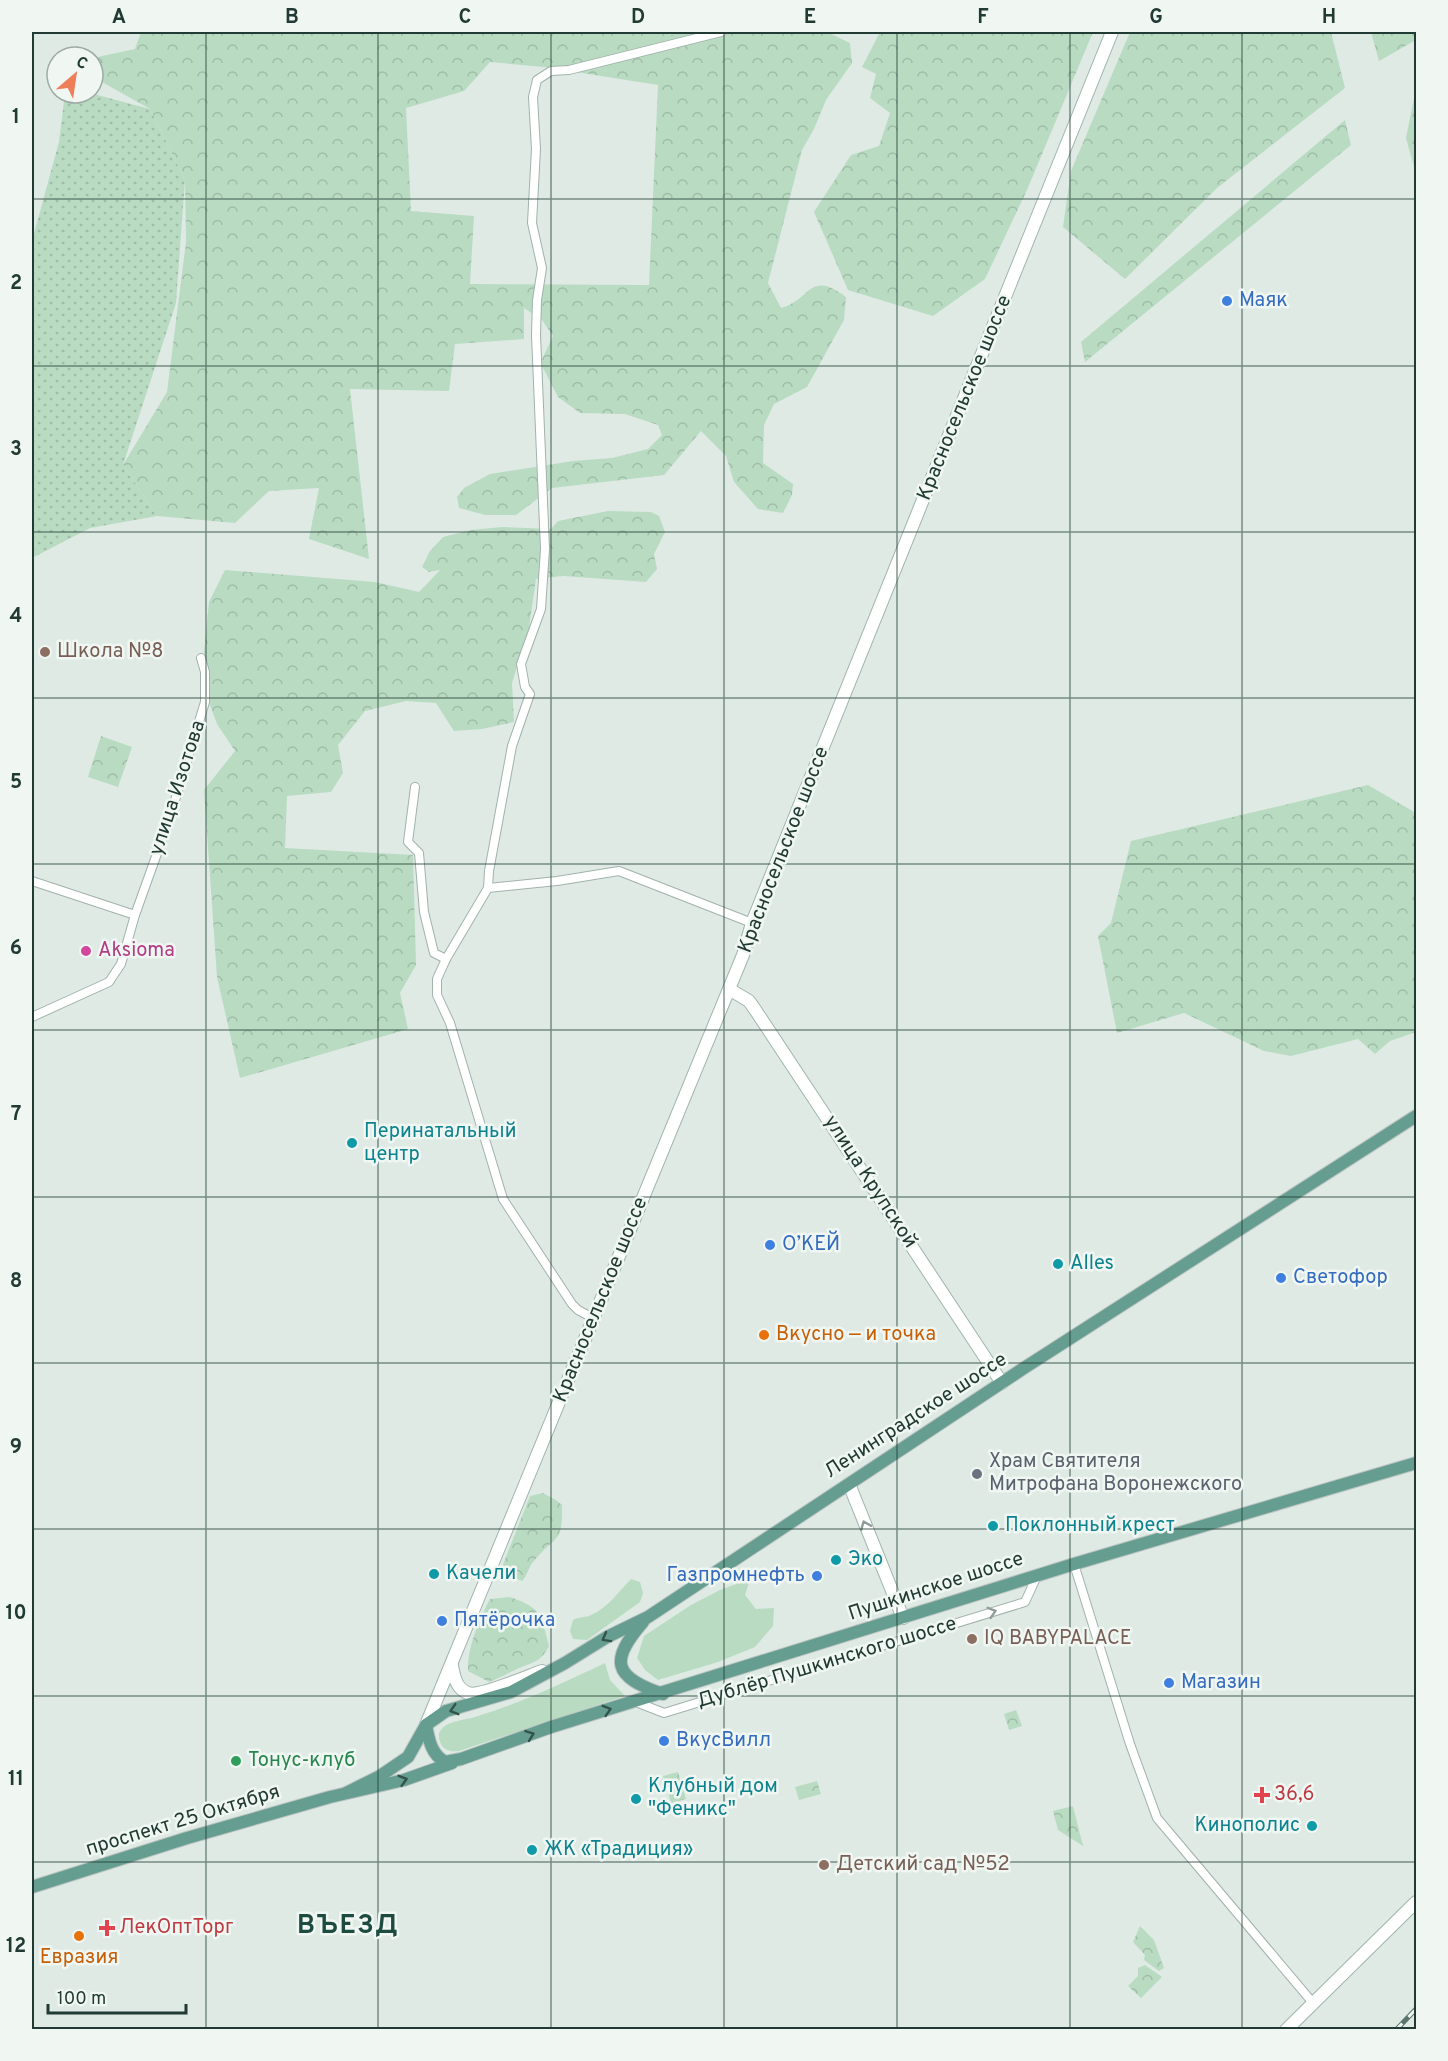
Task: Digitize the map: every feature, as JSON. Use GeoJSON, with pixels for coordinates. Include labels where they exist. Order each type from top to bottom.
{"type":"FeatureCollection","features":[{"type":"Feature","properties":{"kind":"main road","name":"Красносельское шоссе"},"geometry":{"type":"LineString","coordinates":[[426,1725],[743,955],[752,923],[1112,32]]}},
{"type":"Feature","properties":{"kind":"main road","name":"улица Крупской"},"geometry":{"type":"LineString","coordinates":[[729,989],[748,1001],[756,1011],[1002,1383]]}},
{"type":"Feature","properties":{"kind":"main road","name":"Ленинградское шоссе"},"geometry":{"type":"LineString","coordinates":[[426,1725],[446,1711],[511,1692],[607,1637],[648,1617],[1002,1383],[1416,1116]]}},
{"type":"Feature","properties":{"kind":"main road","name":"Пушкинское шоссе"},"geometry":{"type":"LineString","coordinates":[[465,1758],[551,1727],[663,1694],[1074,1564],[1416,1463]]}},
{"type":"Feature","properties":{"kind":"main road"},"geometry":{"type":"LineString","coordinates":[[849,1484],[903,1618]]}},
{"type":"Feature","properties":{"kind":"main road"},"geometry":{"type":"LineString","coordinates":[[648,1617],[621,1651],[620,1663],[625,1674],[641,1686],[663,1694]]}},
{"type":"Feature","properties":{"kind":"main road"},"geometry":{"type":"LineString","coordinates":[[452,1666],[454,1678],[460,1688],[470,1694],[482,1692],[565,1663]]}},
{"type":"Feature","properties":{"kind":"main road"},"geometry":{"type":"LineString","coordinates":[[426,1725],[429,1743],[437,1757],[445,1762],[465,1758]]}},
{"type":"Feature","properties":{"kind":"main road","name":"проспект 25 Октября"},"geometry":{"type":"LineString","coordinates":[[346,1793],[380,1776],[408,1757],[426,1725]]}},
{"type":"Feature","properties":{"kind":"main road","name":"проспект 25 Октября"},"geometry":{"type":"LineString","coordinates":[[32,1887],[187,1838],[346,1793],[404,1780],[465,1758]]}},
{"type":"Feature","properties":{"kind":"main road"},"geometry":{"type":"LineString","coordinates":[[1286,2030],[1416,1902]]}},
{"type":"Feature","properties":{"kind":"street"},"geometry":{"type":"LineString","coordinates":[[593,1318],[572,1304],[503,1199],[450,1023],[437,995],[438,979],[446,959],[488,888],[489,871],[512,746],[530,694],[525,687],[521,664],[541,609],[545,549],[536,335],[537,300],[542,268],[532,223],[536,149],[533,97],[537,80],[551,71],[569,70],[721,32]]}},
{"type":"Feature","properties":{"kind":"street","name":"улица Изотова"},"geometry":{"type":"LineString","coordinates":[[32,1017],[109,982],[121,964],[205,702],[205,672],[201,658]]}},
{"type":"Feature","properties":{"kind":"street"},"geometry":{"type":"LineString","coordinates":[[415,787],[408,842],[420,853],[424,912],[434,953],[446,959]]}},
{"type":"Feature","properties":{"kind":"street"},"geometry":{"type":"LineString","coordinates":[[488,888],[619,871],[752,923]]}},
{"type":"Feature","properties":{"kind":"street"},"geometry":{"type":"LineString","coordinates":[[32,881],[135,915]]}},
{"type":"Feature","properties":{"kind":"street"},"geometry":{"type":"LineString","coordinates":[[1074,1564],[1130,1744],[1157,1818],[1313,2003]]}},
{"type":"Feature","properties":{"kind":"street","name":"Дублёр Пушкинского шоссе"},"geometry":{"type":"LineString","coordinates":[[636,1702],[664,1713],[1000,1610],[1025,1602],[1037,1576]]}},
{"type":"Feature","properties":{"kind":"green space"},"geometry":{"type":"Polygon","coordinates":[[[141,32],[669,32],[670,35],[682,32],[827,32],[850,43],[852,63],[826,100],[802,150],[768,283],[781,308],[791,304],[817,286],[834,289],[846,297],[844,320],[807,387],[774,404],[764,425],[763,463],[793,484],[792,495],[783,513],[758,509],[734,482],[726,456],[701,431],[664,475],[552,488],[516,515],[485,515],[459,508],[457,497],[464,488],[490,474],[573,461],[612,458],[648,449],[662,435],[658,425],[625,414],[580,413],[558,397],[542,366],[542,359],[553,336],[542,320],[524,308],[524,339],[455,344],[449,391],[350,389],[369,559],[309,539],[319,488],[269,491],[235,523],[157,516],[123,465],[167,392],[186,242],[185,180],[150,109],[105,84],[105,55],[135,49],[141,32]],[[490,62],[464,91],[406,108],[411,211],[474,216],[470,284],[649,285],[658,85],[544,67],[490,62]]]}},
{"type":"Feature","properties":{"kind":"green space"},"geometry":{"type":"Polygon","coordinates":[[[880,32],[1093,32],[1027,190],[985,279],[933,316],[848,290],[814,212],[851,155],[879,146],[890,113],[870,98],[876,74],[862,67],[880,32]]]}},
{"type":"Feature","properties":{"kind":"green space"},"geometry":{"type":"Polygon","coordinates":[[[1130,32],[1331,32],[1345,88],[1217,188],[1125,279],[1063,227],[1071,171],[1130,32]]]}},
{"type":"Feature","properties":{"kind":"green space"},"geometry":{"type":"Polygon","coordinates":[[[1371,32],[1416,32],[1416,40],[1379,61],[1371,32]]]}},
{"type":"Feature","properties":{"kind":"green space"},"geometry":{"type":"Polygon","coordinates":[[[1416,96],[1416,174],[1406,138],[1416,96]]]}},
{"type":"Feature","properties":{"kind":"green space"},"geometry":{"type":"Polygon","coordinates":[[[105,97],[150,109],[185,180],[176,303],[123,465],[157,516],[90,528],[32,558],[32,241],[59,142],[64,105],[105,105],[105,97]]]}},
{"type":"Feature","properties":{"kind":"green space"},"geometry":{"type":"Polygon","coordinates":[[[1345,120],[1351,145],[1085,362],[1081,342],[1345,120]]]}},
{"type":"Feature","properties":{"kind":"green space"},"geometry":{"type":"Polygon","coordinates":[[[608,511],[651,512],[659,516],[665,532],[654,554],[657,569],[646,582],[563,576],[536,579],[529,628],[512,683],[514,722],[482,729],[454,731],[436,703],[406,701],[365,711],[338,745],[343,773],[331,792],[287,796],[285,848],[413,855],[416,965],[400,993],[408,1029],[240,1078],[217,977],[204,790],[235,751],[217,724],[201,681],[209,602],[225,570],[375,582],[419,592],[440,570],[429,572],[422,567],[430,551],[443,537],[471,530],[502,527],[551,529],[558,521],[608,511]]]}},
{"type":"Feature","properties":{"kind":"green space"},"geometry":{"type":"Polygon","coordinates":[[[101,736],[132,747],[118,787],[88,777],[101,736]]]}},
{"type":"Feature","properties":{"kind":"green space"},"geometry":{"type":"Polygon","coordinates":[[[1368,785],[1416,813],[1416,1032],[1390,1041],[1375,1054],[1358,1039],[1291,1056],[1264,1051],[1184,1013],[1117,1033],[1098,936],[1111,923],[1131,841],[1368,785]]]}},
{"type":"Feature","properties":{"kind":"green space"},"geometry":{"type":"Polygon","coordinates":[[[543,1493],[562,1505],[561,1527],[556,1538],[532,1563],[522,1581],[511,1576],[502,1567],[530,1496],[543,1493]]]}},
{"type":"Feature","properties":{"kind":"green space"},"geometry":{"type":"Polygon","coordinates":[[[631,1579],[640,1582],[643,1593],[640,1602],[587,1640],[573,1639],[570,1631],[573,1620],[589,1616],[603,1608],[631,1579]]]}},
{"type":"Feature","properties":{"kind":"green space"},"geometry":{"type":"Polygon","coordinates":[[[750,1579],[745,1595],[756,1609],[774,1608],[773,1626],[755,1647],[718,1662],[658,1680],[645,1670],[637,1658],[644,1636],[691,1605],[720,1590],[750,1579]]]}},
{"type":"Feature","properties":{"kind":"green space"},"geometry":{"type":"Polygon","coordinates":[[[510,1597],[528,1605],[538,1614],[542,1620],[549,1646],[535,1662],[489,1682],[468,1671],[472,1644],[490,1599],[510,1597]]]}},
{"type":"Feature","properties":{"kind":"green space"},"geometry":{"type":"Polygon","coordinates":[[[605,1663],[610,1680],[625,1696],[459,1751],[447,1750],[441,1745],[439,1733],[450,1723],[509,1705],[605,1663]]]}},
{"type":"Feature","properties":{"kind":"green space"},"geometry":{"type":"Polygon","coordinates":[[[1016,1710],[1022,1726],[1009,1730],[1004,1714],[1016,1710]]]}},
{"type":"Feature","properties":{"kind":"green space"},"geometry":{"type":"Polygon","coordinates":[[[678,1772],[686,1799],[671,1803],[663,1776],[678,1772]]]}},
{"type":"Feature","properties":{"kind":"green space"},"geometry":{"type":"Polygon","coordinates":[[[817,1781],[821,1794],[799,1800],[795,1787],[817,1781]]]}},
{"type":"Feature","properties":{"kind":"green space"},"geometry":{"type":"Polygon","coordinates":[[[1073,1806],[1083,1846],[1058,1830],[1053,1811],[1073,1806]]]}},
{"type":"Feature","properties":{"kind":"green space"},"geometry":{"type":"Polygon","coordinates":[[[1140,1926],[1154,1940],[1164,1968],[1159,1971],[1144,1960],[1145,1955],[1133,1942],[1140,1926]]]}},
{"type":"Feature","properties":{"kind":"green space"},"geometry":{"type":"Polygon","coordinates":[[[1145,1965],[1162,1977],[1141,1998],[1128,1986],[1138,1976],[1138,1968],[1145,1965]]]}},
{"type":"Feature","properties":{"kind":"railway"},"geometry":{"type":"LineString","coordinates":[[1396,2030],[1416,2009]]}},
{"type":"Feature","properties":{"kind":"place","name":"Маяк"},"geometry":{"type":"Point","coordinates":[1227,301]}},
{"type":"Feature","properties":{"kind":"place","name":"Школа №8"},"geometry":{"type":"Point","coordinates":[45,652]}},
{"type":"Feature","properties":{"kind":"place","name":"Aksioma"},"geometry":{"type":"Point","coordinates":[86,951]}},
{"type":"Feature","properties":{"kind":"place","name":"Перинатальный центр"},"geometry":{"type":"Point","coordinates":[352,1143]}},
{"type":"Feature","properties":{"kind":"place","name":"О’КЕЙ"},"geometry":{"type":"Point","coordinates":[770,1245]}},
{"type":"Feature","properties":{"kind":"place","name":"Alles"},"geometry":{"type":"Point","coordinates":[1058,1264]}},
{"type":"Feature","properties":{"kind":"place","name":"Светофор"},"geometry":{"type":"Point","coordinates":[1281,1278]}},
{"type":"Feature","properties":{"kind":"place","name":"Вкусно — и точка"},"geometry":{"type":"Point","coordinates":[764,1335]}},
{"type":"Feature","properties":{"kind":"place","name":"Храм Святителя Митрофана Воронежского"},"geometry":{"type":"Point","coordinates":[977,1474]}},
{"type":"Feature","properties":{"kind":"place","name":"Поклонный крест"},"geometry":{"type":"Point","coordinates":[993,1526]}},
{"type":"Feature","properties":{"kind":"place","name":"Эко"},"geometry":{"type":"Point","coordinates":[836,1560]}},
{"type":"Feature","properties":{"kind":"place","name":"Качели"},"geometry":{"type":"Point","coordinates":[434,1574]}},
{"type":"Feature","properties":{"kind":"place","name":"Газпромнефть"},"geometry":{"type":"Point","coordinates":[817,1576]}},
{"type":"Feature","properties":{"kind":"place","name":"Пятёрочка"},"geometry":{"type":"Point","coordinates":[442,1621]}},
{"type":"Feature","properties":{"kind":"place","name":"IQ BABYPALACE"},"geometry":{"type":"Point","coordinates":[972,1639]}},
{"type":"Feature","properties":{"kind":"place","name":"Магазин"},"geometry":{"type":"Point","coordinates":[1169,1683]}},
{"type":"Feature","properties":{"kind":"place","name":"ВкусВилл"},"geometry":{"type":"Point","coordinates":[664,1741]}},
{"type":"Feature","properties":{"kind":"place","name":"Тонус-клуб"},"geometry":{"type":"Point","coordinates":[236,1761]}},
{"type":"Feature","properties":{"kind":"place","name":"36,6"},"geometry":{"type":"Point","coordinates":[1262,1795]}},
{"type":"Feature","properties":{"kind":"place","name":"Клубный дом \"Феникс\""},"geometry":{"type":"Point","coordinates":[636,1799]}},
{"type":"Feature","properties":{"kind":"place","name":"Кинополис"},"geometry":{"type":"Point","coordinates":[1312,1826]}},
{"type":"Feature","properties":{"kind":"place","name":"ЖК «Традиция»"},"geometry":{"type":"Point","coordinates":[532,1850]}},
{"type":"Feature","properties":{"kind":"place","name":"Детский сад №52"},"geometry":{"type":"Point","coordinates":[824,1865]}},
{"type":"Feature","properties":{"kind":"place","name":"ЛекОптТорг"},"geometry":{"type":"Point","coordinates":[107,1928]}},
{"type":"Feature","properties":{"kind":"place","name":"Евразия"},"geometry":{"type":"Point","coordinates":[79,1936]}},
{"type":"Feature","properties":{"kind":"district","name":"ВЪЕЗД"},"geometry":{"type":"Point","coordinates":[348,1926]}}]}
